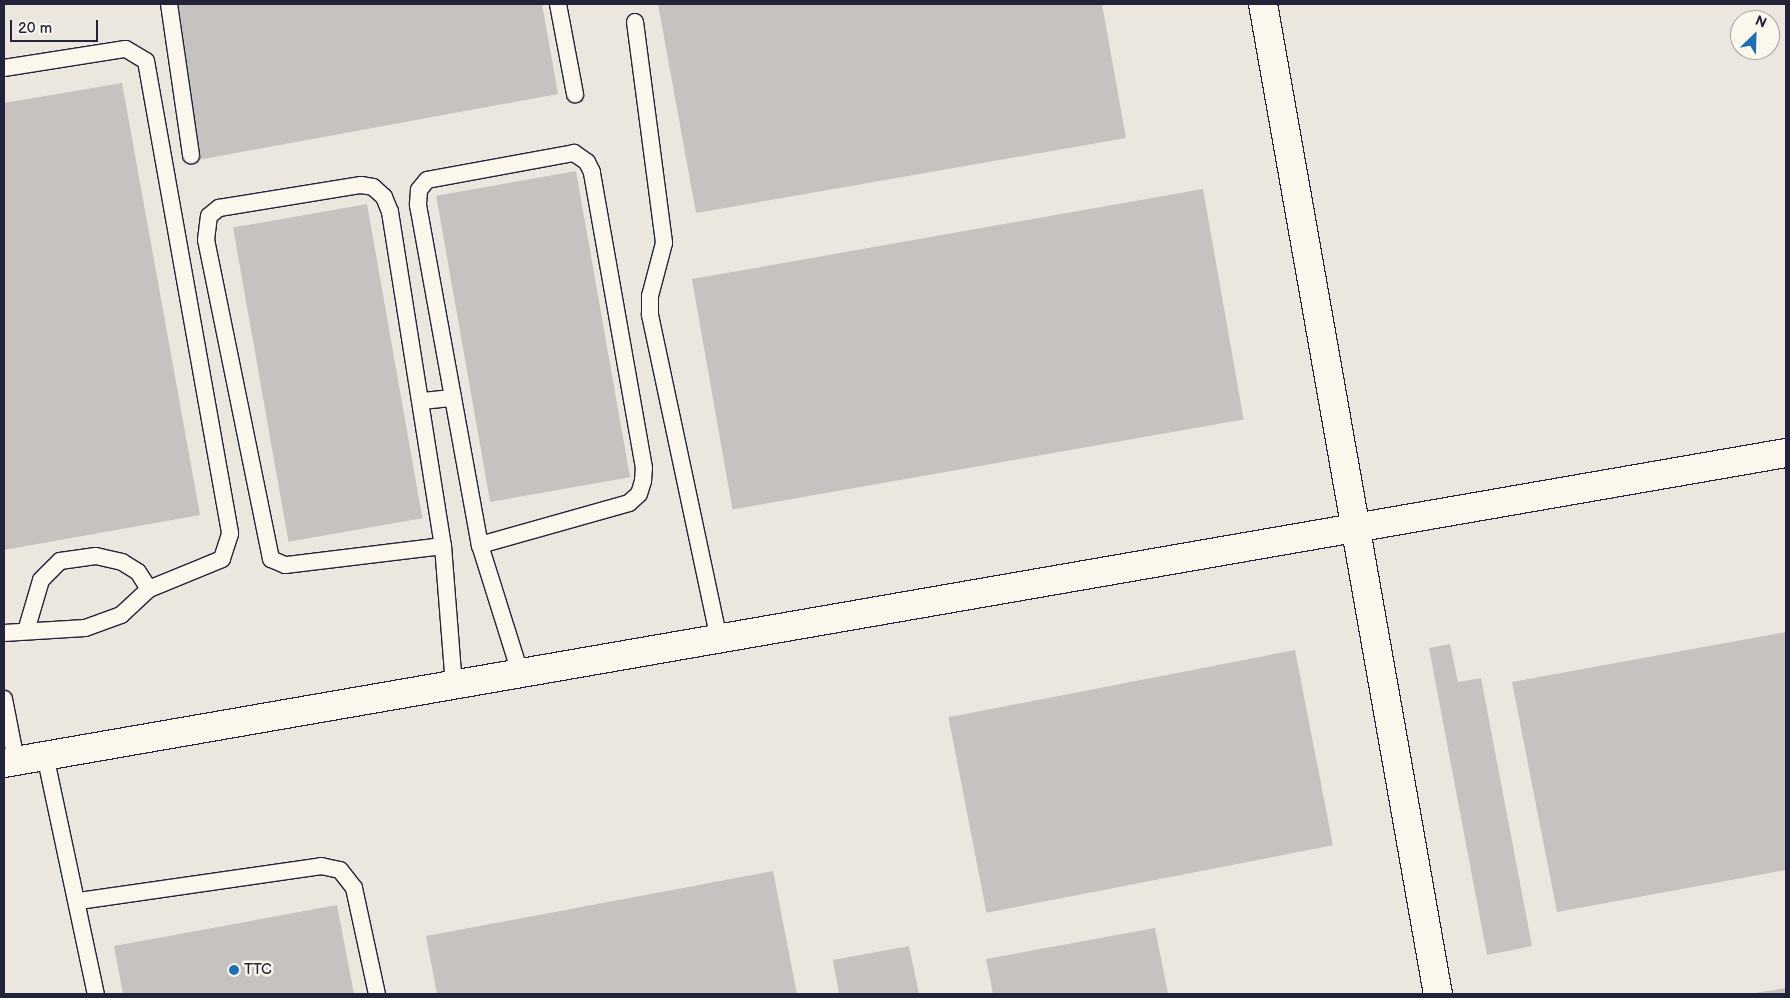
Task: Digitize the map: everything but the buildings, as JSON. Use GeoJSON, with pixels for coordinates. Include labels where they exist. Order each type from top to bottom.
{"type":"FeatureCollection","features":[{"type":"Feature","properties":{"kind":"street"},"geometry":{"type":"LineString","coordinates":[[1263,4],[1438,994]]}},
{"type":"Feature","properties":{"kind":"street"},"geometry":{"type":"LineString","coordinates":[[10,762],[719,641],[1786,453]]}},
{"type":"Feature","properties":{"kind":"lane"},"geometry":{"type":"LineString","coordinates":[[169,4],[191,155]]}},
{"type":"Feature","properties":{"kind":"lane"},"geometry":{"type":"LineString","coordinates":[[558,4],[574,94]]}},
{"type":"Feature","properties":{"kind":"lane"},"geometry":{"type":"LineString","coordinates":[[635,22],[664,243],[650,296],[650,315],[719,641]]}},
{"type":"Feature","properties":{"kind":"lane"},"geometry":{"type":"LineString","coordinates":[[4,68],[126,49],[146,61],[230,534],[222,559],[213,566],[149,589],[122,615],[85,628],[4,634]]}},
{"type":"Feature","properties":{"kind":"lane"},"geometry":{"type":"LineString","coordinates":[[480,545],[629,503],[639,494],[643,481],[644,468],[592,172],[579,155],[568,152],[427,180],[419,190],[418,205],[480,545],[520,674]]}},
{"type":"Feature","properties":{"kind":"lane"},"geometry":{"type":"LineString","coordinates":[[443,546],[285,565],[271,559],[206,240],[209,216],[219,208],[361,185],[373,187],[384,198],[390,212],[422,402],[443,546],[454,685]]}},
{"type":"Feature","properties":{"kind":"lane"},"geometry":{"type":"LineString","coordinates":[[422,402],[453,398]]}},
{"type":"Feature","properties":{"kind":"lane"},"geometry":{"type":"LineString","coordinates":[[26,631],[41,580],[60,561],[96,556],[122,562],[138,572],[149,589]]}},
{"type":"Feature","properties":{"kind":"lane"},"geometry":{"type":"LineString","coordinates":[[4,700],[10,762]]}},
{"type":"Feature","properties":{"kind":"lane"},"geometry":{"type":"LineString","coordinates":[[46,755],[79,901],[96,994]]}},
{"type":"Feature","properties":{"kind":"lane"},"geometry":{"type":"LineString","coordinates":[[79,901],[321,866],[340,870],[354,888],[377,994]]}},
{"type":"Feature","properties":{"kind":"shaded area"},"geometry":{"type":"Polygon","coordinates":[[[4,4],[1786,4],[1786,994],[4,994],[4,4]]]}},
{"type":"Feature","properties":{"kind":"place","name":"TTC"},"geometry":{"type":"Point","coordinates":[234,970]}}]}
